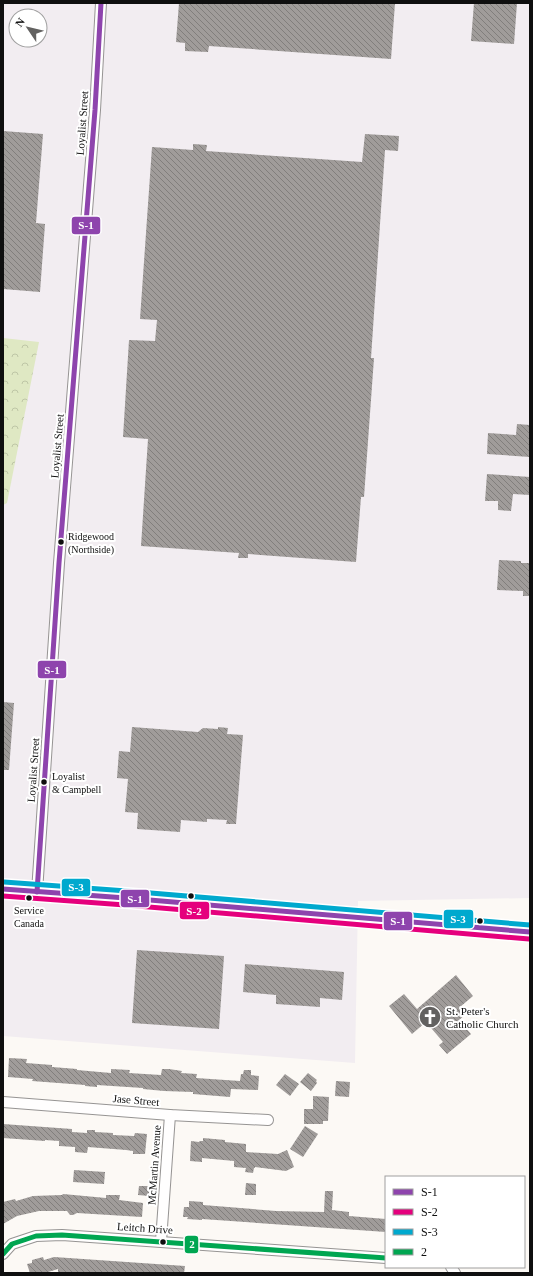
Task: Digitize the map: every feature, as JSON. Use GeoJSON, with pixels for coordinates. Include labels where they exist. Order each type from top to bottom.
{"type":"FeatureCollection","features":[{"type":"Feature","properties":{"kind":"street","name":"Loyalist Street"},"geometry":{"type":"LineString","coordinates":[[37,892],[59,563],[95,110],[101,3]]}},
{"type":"Feature","properties":{"kind":"street"},"geometry":{"type":"LineString","coordinates":[[3,889],[134,898],[530,932]]}},
{"type":"Feature","properties":{"kind":"street","name":"Jase Street"},"geometry":{"type":"LineString","coordinates":[[3,1102],[170,1115],[268,1120]]}},
{"type":"Feature","properties":{"kind":"street","name":"McMartin Avenue"},"geometry":{"type":"LineString","coordinates":[[161,1241],[170,1115]]}},
{"type":"Feature","properties":{"kind":"street","name":"Leitch Drive"},"geometry":{"type":"LineString","coordinates":[[3,1254],[12,1244],[36,1236],[62,1235],[385,1258]]}},
{"type":"Feature","properties":{"kind":"shaded area"},"geometry":{"type":"Polygon","coordinates":[[[3,3],[530,3],[530,898],[358,901],[355,1063],[3,1036],[3,3]]]}},
{"type":"Feature","properties":{"kind":"green space"},"geometry":{"type":"Polygon","coordinates":[[[3,338],[39,342],[7,503],[3,505],[3,338]]]}},
{"type":"Feature","properties":{"kind":"building"},"geometry":{"type":"Polygon","coordinates":[[[179,3],[395,3],[391,59],[209,46],[208,52],[185,51],[185,43],[176,42],[179,3]]]}},
{"type":"Feature","properties":{"kind":"building"},"geometry":{"type":"Polygon","coordinates":[[[474,3],[517,3],[514,44],[471,41],[474,3]]]}},
{"type":"Feature","properties":{"kind":"building"},"geometry":{"type":"Polygon","coordinates":[[[3,131],[43,134],[36,223],[45,224],[40,292],[3,289],[3,131]]]}},
{"type":"Feature","properties":{"kind":"building"},"geometry":{"type":"Polygon","coordinates":[[[365,134],[399,136],[398,151],[385,150],[371,358],[374,358],[364,497],[361,497],[356,562],[248,554],[248,558],[238,558],[239,553],[141,546],[148,439],[123,437],[129,340],[155,341],[157,320],[140,319],[152,147],[193,150],[193,144],[207,145],[206,151],[362,162],[365,134]]]}},
{"type":"Feature","properties":{"kind":"building"},"geometry":{"type":"Polygon","coordinates":[[[517,424],[530,425],[530,457],[487,454],[488,433],[516,435],[517,424]]]}},
{"type":"Feature","properties":{"kind":"building"},"geometry":{"type":"Polygon","coordinates":[[[487,474],[530,477],[530,495],[513,494],[511,511],[498,510],[498,501],[485,501],[487,474]]]}},
{"type":"Feature","properties":{"kind":"building"},"geometry":{"type":"Polygon","coordinates":[[[499,560],[530,563],[530,596],[523,596],[523,591],[497,590],[499,560]]]}},
{"type":"Feature","properties":{"kind":"building"},"geometry":{"type":"Polygon","coordinates":[[[3,702],[14,703],[9,770],[3,770],[3,702]]]}},
{"type":"Feature","properties":{"kind":"building"},"geometry":{"type":"Polygon","coordinates":[[[132,727],[198,732],[203,728],[218,729],[218,727],[228,728],[227,734],[243,735],[236,824],[226,824],[227,820],[207,819],[207,822],[181,820],[180,832],[137,829],[138,813],[125,812],[128,779],[117,778],[119,751],[130,752],[132,727]]]}},
{"type":"Feature","properties":{"kind":"building"},"geometry":{"type":"Polygon","coordinates":[[[137,950],[224,956],[219,1029],[132,1023],[137,950]]]}},
{"type":"Feature","properties":{"kind":"building"},"geometry":{"type":"Polygon","coordinates":[[[245,964],[344,972],[342,1000],[320,998],[320,1007],[276,1004],[276,995],[243,992],[245,964]]]}},
{"type":"Feature","properties":{"kind":"building","name":"St. Peter's Catholic Church"},"geometry":{"type":"Polygon","coordinates":[[[456,975],[473,996],[460,1007],[466,1014],[459,1020],[471,1034],[447,1054],[439,1045],[443,1042],[426,1022],[412,1034],[389,1006],[404,994],[417,1009],[456,975]]]}},
{"type":"Feature","properties":{"kind":"building"},"geometry":{"type":"Polygon","coordinates":[[[9,1058],[27,1059],[26,1063],[52,1065],[52,1067],[77,1070],[111,1073],[111,1069],[130,1070],[129,1073],[161,1075],[162,1069],[169,1069],[182,1071],[181,1073],[197,1074],[196,1078],[240,1081],[241,1074],[243,1074],[244,1070],[251,1070],[251,1075],[259,1076],[258,1090],[231,1089],[230,1097],[193,1094],[193,1092],[97,1085],[97,1087],[32,1081],[33,1079],[8,1077],[9,1058]]]}},
{"type":"Feature","properties":{"kind":"building"},"geometry":{"type":"Polygon","coordinates":[[[308,1073],[317,1080],[317,1083],[311,1091],[300,1082],[308,1073]]]}},
{"type":"Feature","properties":{"kind":"building"},"geometry":{"type":"Polygon","coordinates":[[[285,1074],[299,1084],[290,1096],[276,1085],[285,1074]]]}},
{"type":"Feature","properties":{"kind":"building"},"geometry":{"type":"Polygon","coordinates":[[[336,1081],[350,1082],[349,1097],[335,1096],[336,1081]]]}},
{"type":"Feature","properties":{"kind":"building"},"geometry":{"type":"Polygon","coordinates":[[[313,1096],[329,1097],[328,1121],[323,1121],[323,1124],[304,1124],[304,1109],[313,1109],[313,1096]]]}},
{"type":"Feature","properties":{"kind":"building"},"geometry":{"type":"Polygon","coordinates":[[[3,1124],[72,1129],[72,1132],[87,1133],[87,1130],[95,1130],[95,1132],[113,1133],[113,1135],[134,1136],[135,1133],[147,1134],[145,1154],[133,1154],[133,1151],[126,1150],[88,1147],[87,1153],[75,1152],[75,1147],[59,1146],[59,1141],[3,1138],[3,1124]]]}},
{"type":"Feature","properties":{"kind":"building"},"geometry":{"type":"Polygon","coordinates":[[[305,1126],[318,1134],[303,1157],[290,1149],[305,1126]]]}},
{"type":"Feature","properties":{"kind":"building"},"geometry":{"type":"Polygon","coordinates":[[[203,1138],[246,1144],[246,1152],[278,1154],[287,1150],[294,1167],[286,1171],[255,1167],[253,1173],[245,1172],[246,1168],[234,1167],[234,1161],[202,1158],[202,1162],[190,1161],[191,1141],[203,1141],[203,1138]]]}},
{"type":"Feature","properties":{"kind":"building"},"geometry":{"type":"Polygon","coordinates":[[[74,1170],[105,1172],[104,1184],[73,1182],[74,1170]]]}},
{"type":"Feature","properties":{"kind":"building"},"geometry":{"type":"Polygon","coordinates":[[[246,1183],[256,1184],[256,1195],[245,1195],[246,1183]]]}},
{"type":"Feature","properties":{"kind":"building"},"geometry":{"type":"Polygon","coordinates":[[[139,1186],[150,1186],[149,1196],[138,1195],[139,1186]]]}},
{"type":"Feature","properties":{"kind":"building"},"geometry":{"type":"Polygon","coordinates":[[[325,1191],[333,1191],[332,1210],[349,1212],[349,1216],[385,1219],[385,1232],[187,1219],[188,1217],[183,1217],[184,1207],[189,1207],[189,1201],[203,1202],[203,1205],[276,1211],[324,1212],[325,1191]]]}},
{"type":"Feature","properties":{"kind":"building"},"geometry":{"type":"Polygon","coordinates":[[[63,1194],[106,1198],[106,1195],[120,1195],[119,1200],[143,1203],[142,1217],[77,1213],[70,1215],[67,1211],[39,1211],[17,1216],[3,1224],[3,1202],[15,1199],[16,1201],[33,1196],[63,1194]]]}},
{"type":"Feature","properties":{"kind":"building"},"geometry":{"type":"Polygon","coordinates":[[[43,1257],[44,1260],[54,1257],[185,1266],[184,1273],[58,1273],[58,1269],[45,1273],[30,1273],[27,1264],[32,1263],[32,1260],[43,1257]]]}},
{"type":"Feature","properties":{"kind":"transit line","name":"S-1"},"geometry":{"type":"LineString","coordinates":[[37,892],[59,563],[95,110],[101,3]]}},
{"type":"Feature","properties":{"kind":"transit line","name":"S-3"},"geometry":{"type":"LineString","coordinates":[[4,882],[530,925]]}},
{"type":"Feature","properties":{"kind":"transit line","name":"S-1"},"geometry":{"type":"LineString","coordinates":[[3,889],[530,932]]}},
{"type":"Feature","properties":{"kind":"transit line","name":"S-2"},"geometry":{"type":"LineString","coordinates":[[3,896],[529,939]]}},
{"type":"Feature","properties":{"kind":"transit line","name":"2"},"geometry":{"type":"LineString","coordinates":[[3,1254],[12,1244],[36,1236],[62,1235],[385,1258]]}},
{"type":"Feature","properties":{"kind":"place","name":"Ridgewood (Northside)"},"geometry":{"type":"Point","coordinates":[61,542]}},
{"type":"Feature","properties":{"kind":"place","name":"Loyalist & Campbell"},"geometry":{"type":"Point","coordinates":[44,782]}},
{"type":"Feature","properties":{"kind":"place","name":"Service Canada"},"geometry":{"type":"Point","coordinates":[29,898]}},
{"type":"Feature","properties":{"kind":"place","name":"St. Peter's Catholic Church"},"geometry":{"type":"Point","coordinates":[430,1017]}}]}
